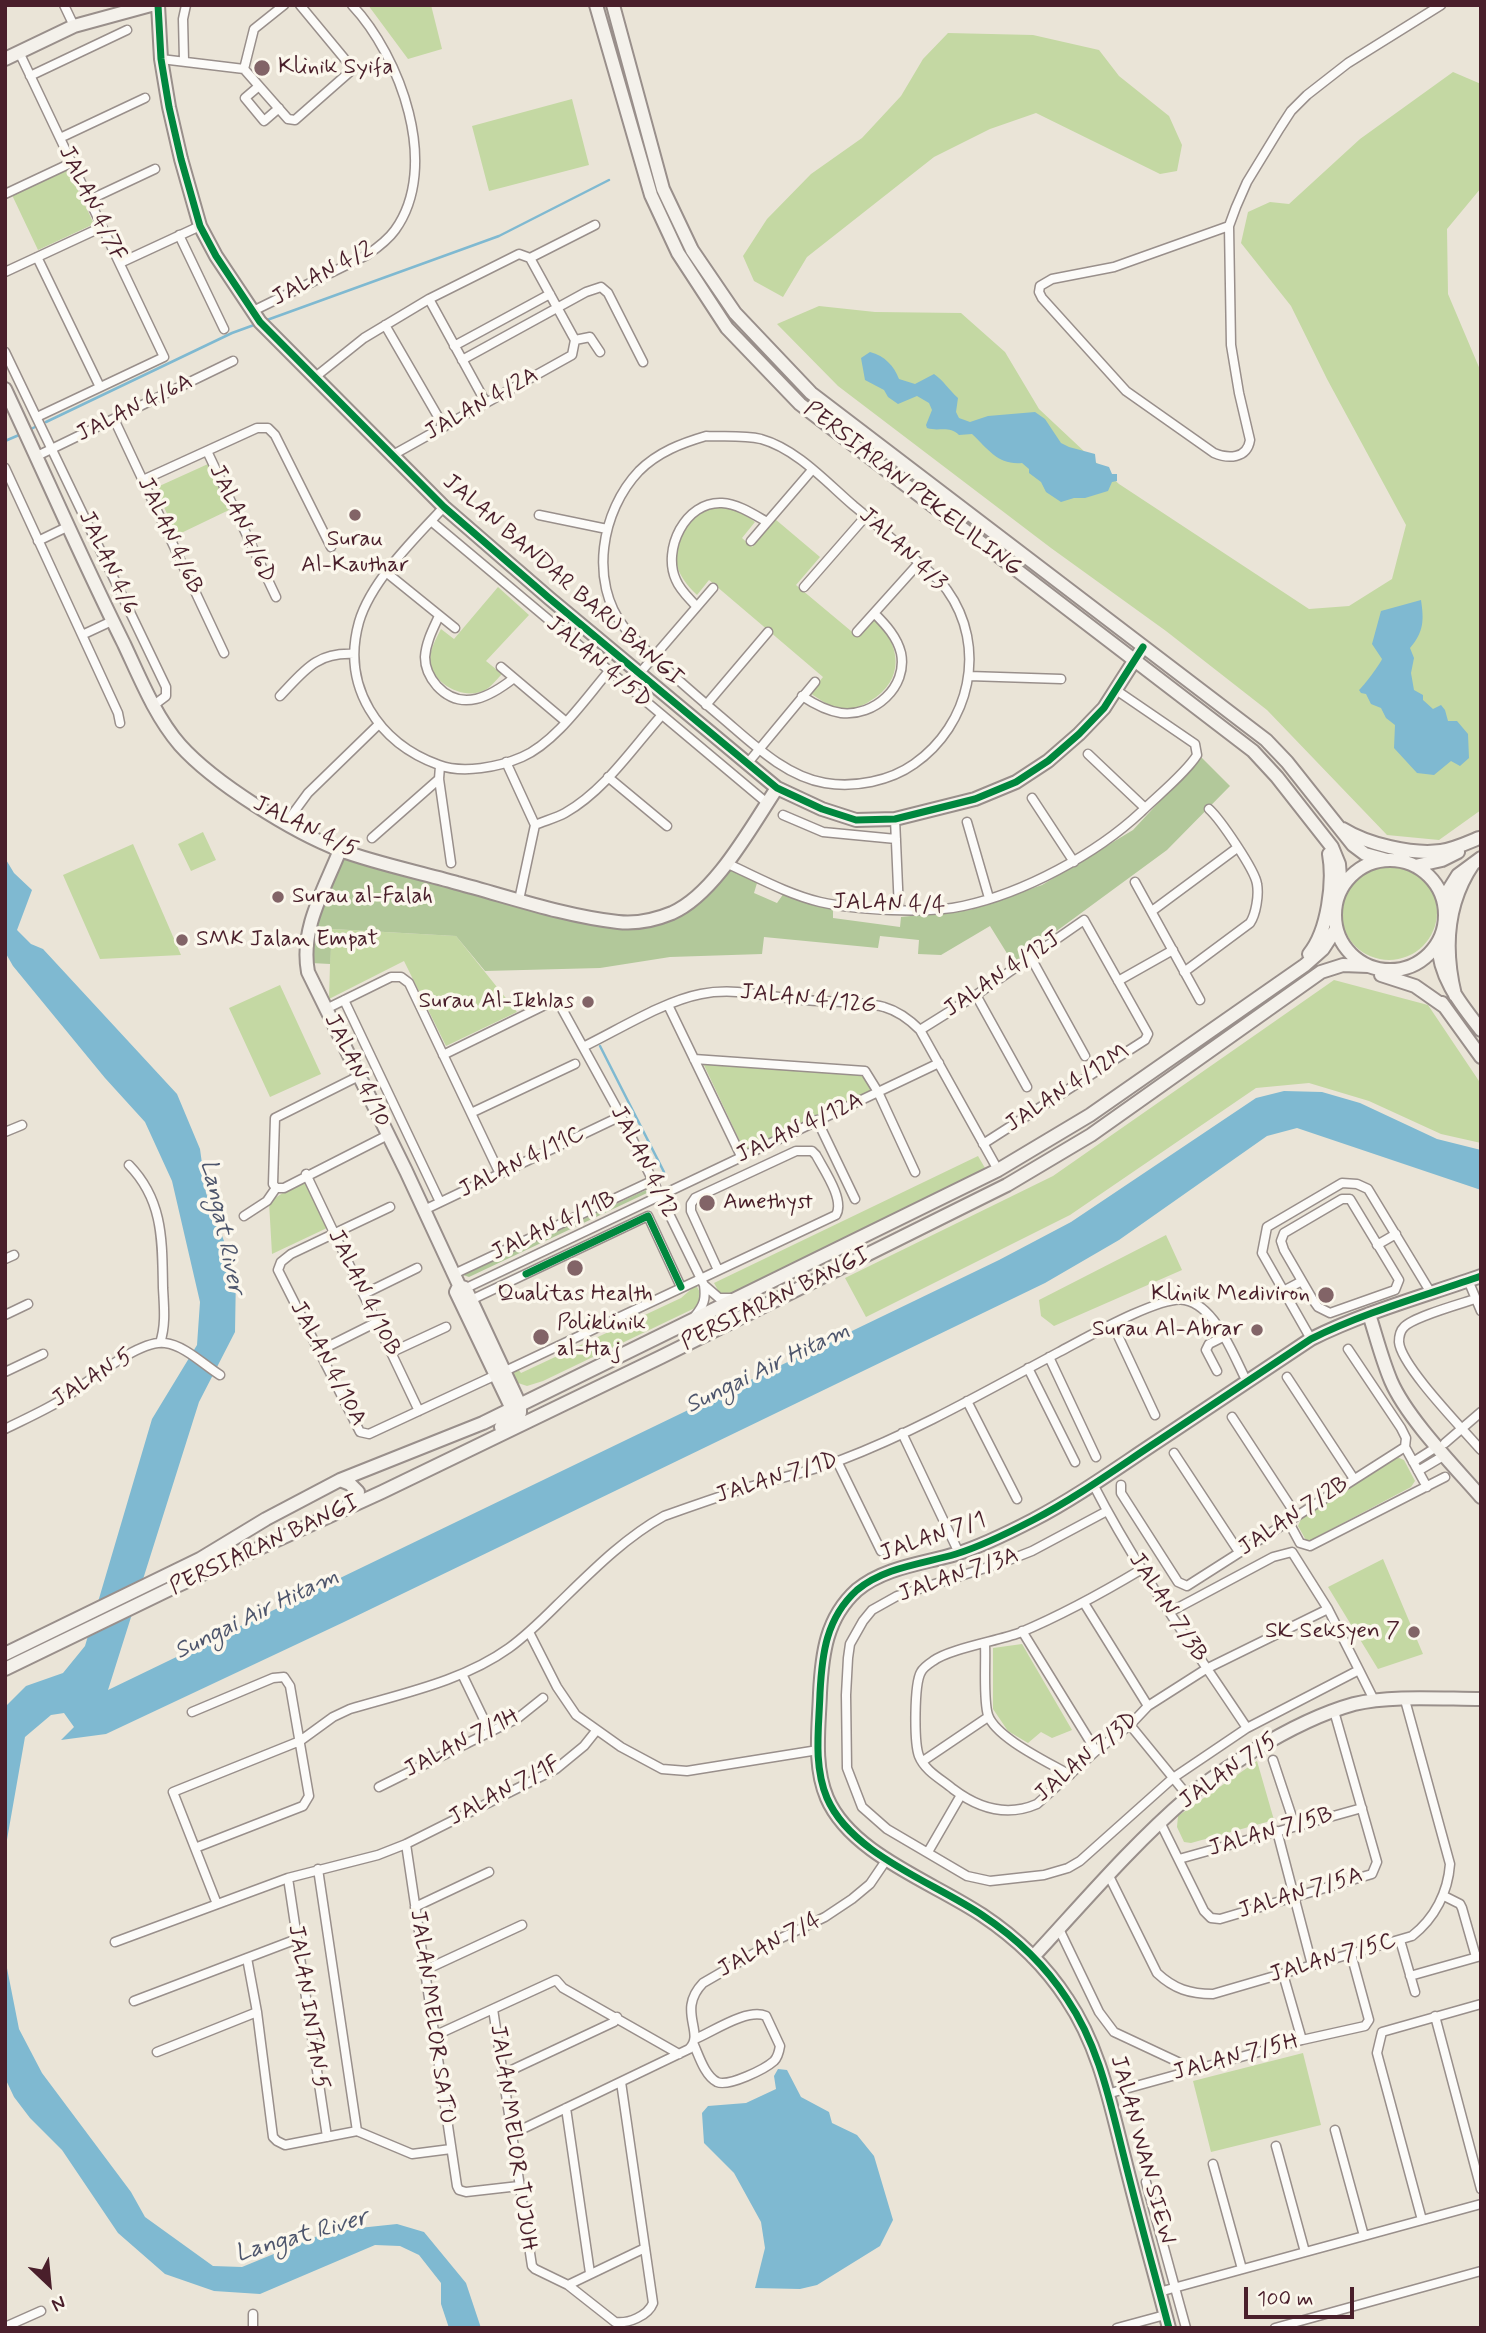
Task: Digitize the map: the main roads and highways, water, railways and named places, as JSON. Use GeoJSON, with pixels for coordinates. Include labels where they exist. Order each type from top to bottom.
{"type":"FeatureCollection","features":[{"type":"Feature","properties":{"kind":"main road"},"geometry":{"type":"LineString","coordinates":[[5,59],[74,26],[151,5]]}},
{"type":"Feature","properties":{"kind":"main road","name":"JALAN BANDAR BARU BANGI"},"geometry":{"type":"LineString","coordinates":[[158,5],[161,59],[181,159],[200,226],[216,256],[253,311],[278,342],[444,507],[777,788],[842,817],[856,820],[895,819],[975,799],[1016,782],[1048,761],[1079,734],[1104,708],[1143,647]]}},
{"type":"Feature","properties":{"kind":"main road","name":"PERSIARAN PEKELILING"},"geometry":{"type":"LineString","coordinates":[[596,5],[651,195],[678,253],[727,328],[800,404],[1253,751],[1325,838],[1338,860],[1341,890]]}},
{"type":"Feature","properties":{"kind":"main road","name":"PERSIARAN PEKELILING"},"geometry":{"type":"LineString","coordinates":[[613,5],[663,190],[692,250],[735,313],[811,393],[1266,740],[1287,762],[1356,849],[1387,860]]}},
{"type":"Feature","properties":{"kind":"main road"},"geometry":{"type":"LineString","coordinates":[[613,66],[621,67],[628,62]]}},
{"type":"Feature","properties":{"kind":"main road","name":"JALAN 4/5"},"geometry":{"type":"LineString","coordinates":[[6,391],[112,621],[164,725],[182,747],[239,794],[286,823],[340,850],[564,912],[619,922],[653,920],[677,911],[695,900],[726,863],[777,788]]}},
{"type":"Feature","properties":{"kind":"main road"},"geometry":{"type":"LineString","coordinates":[[1335,822],[1362,839],[1405,849],[1440,851],[1480,838]]}},
{"type":"Feature","properties":{"kind":"main road"},"geometry":{"type":"LineString","coordinates":[[1284,978],[1314,948],[1323,928],[1331,875],[1325,838]]}},
{"type":"Feature","properties":{"kind":"main road"},"geometry":{"type":"LineString","coordinates":[[1415,866],[1448,857],[1480,838]]}},
{"type":"Feature","properties":{"kind":"main road","name":"JALAN 4/10"},"geometry":{"type":"LineString","coordinates":[[340,850],[309,927],[306,945],[308,972],[461,1288],[500,1379],[517,1409]]}},
{"type":"Feature","properties":{"kind":"main road"},"geometry":{"type":"LineString","coordinates":[[1387,860],[1415,866],[1434,882],[1443,899],[1445,921],[1438,942],[1424,958],[1412,966],[1398,970],[1383,970],[1359,961],[1344,947],[1336,929],[1335,912],[1341,890],[1349,878],[1360,869],[1387,860]]}},
{"type":"Feature","properties":{"kind":"main road"},"geometry":{"type":"LineString","coordinates":[[1443,899],[1454,879],[1477,861]]}},
{"type":"Feature","properties":{"kind":"main road"},"geometry":{"type":"LineString","coordinates":[[1455,995],[1448,956],[1449,926],[1456,895],[1477,861]]}},
{"type":"Feature","properties":{"kind":"main road","name":"PERSIARAN BANGI"},"geometry":{"type":"LineString","coordinates":[[5,1654],[200,1559],[266,1519],[340,1480],[517,1409],[998,1170],[1090,1115],[1284,978],[1323,949],[1336,929]]}},
{"type":"Feature","properties":{"kind":"main road"},"geometry":{"type":"LineString","coordinates":[[1438,942],[1441,968],[1455,995],[1481,1030]]}},
{"type":"Feature","properties":{"kind":"main road","name":"PERSIARAN BANGI"},"geometry":{"type":"LineString","coordinates":[[5,1669],[172,1588],[382,1492],[1007,1185],[1091,1135],[1321,972],[1338,966],[1368,966]]}},
{"type":"Feature","properties":{"kind":"main road"},"geometry":{"type":"LineString","coordinates":[[1398,970],[1425,982],[1481,1057]]}},
{"type":"Feature","properties":{"kind":"main road"},"geometry":{"type":"LineString","coordinates":[[1307,981],[1350,972],[1387,976],[1415,986],[1445,1007]]}},
{"type":"Feature","properties":{"kind":"main road","name":"JALAN 7/1"},"geometry":{"type":"LineString","coordinates":[[1033,1957],[1010,1935],[980,1914],[887,1859],[854,1836],[835,1812],[821,1779],[818,1750],[821,1670],[825,1641],[840,1610],[858,1590],[892,1570],[959,1553],[1035,1519],[1093,1485],[1311,1339],[1369,1314],[1475,1278]]}},
{"type":"Feature","properties":{"kind":"main road"},"geometry":{"type":"LineString","coordinates":[[1369,1314],[1386,1364],[1442,1448],[1481,1497]]}},
{"type":"Feature","properties":{"kind":"main road"},"geometry":{"type":"LineString","coordinates":[[382,1492],[400,1476],[509,1423],[517,1409],[531,1413],[608,1376],[622,1375]]}},
{"type":"Feature","properties":{"kind":"main road"},"geometry":{"type":"LineString","coordinates":[[483,1423],[500,1402],[500,1379],[534,1394],[543,1394]]}},
{"type":"Feature","properties":{"kind":"main road"},"geometry":{"type":"LineString","coordinates":[[1442,1448],[1481,1485]]}},
{"type":"Feature","properties":{"kind":"main road"},"geometry":{"type":"LineString","coordinates":[[340,1480],[350,1483],[358,1492],[356,1498],[342,1511]]}},
{"type":"Feature","properties":{"kind":"main road","name":"JALAN 7/5"},"geometry":{"type":"LineString","coordinates":[[1033,1957],[1160,1822],[1188,1796],[1213,1776],[1294,1727],[1334,1711],[1374,1700],[1481,1699]]}},
{"type":"Feature","properties":{"kind":"main road","name":"JALAN WAN SIEW"},"geometry":{"type":"LineString","coordinates":[[1033,1957],[1066,1997],[1084,2027],[1101,2070],[1167,2321]]}},
{"type":"Feature","properties":{"kind":"water"},"geometry":{"type":"Polygon","coordinates":[[[870,352],[888,362],[899,379],[915,384],[934,374],[958,398],[956,412],[959,418],[970,422],[988,416],[1035,412],[1045,419],[1061,443],[1095,454],[1096,463],[1109,467],[1112,474],[1117,474],[1117,481],[1112,482],[1108,491],[1061,502],[1046,492],[1041,482],[1029,473],[1029,469],[1022,463],[1000,459],[972,434],[959,435],[948,429],[927,428],[932,410],[929,403],[917,396],[898,404],[888,397],[884,390],[865,380],[861,358],[870,352]]]}},
{"type":"Feature","properties":{"kind":"water"},"geometry":{"type":"Polygon","coordinates":[[[1421,600],[1422,626],[1410,648],[1414,658],[1411,673],[1414,690],[1423,695],[1423,700],[1433,709],[1441,705],[1448,721],[1457,721],[1468,734],[1469,758],[1460,766],[1451,761],[1434,775],[1417,773],[1394,748],[1395,725],[1386,718],[1381,708],[1371,704],[1366,694],[1359,690],[1382,659],[1372,644],[1381,611],[1421,600]]]}},
{"type":"Feature","properties":{"kind":"water"},"geometry":{"type":"Polygon","coordinates":[[[5,858],[14,873],[32,890],[17,930],[31,944],[43,949],[177,1094],[200,1149],[206,1193],[236,1273],[235,1332],[199,1402],[108,1690],[999,1260],[1071,1222],[1256,1098],[1284,1091],[1322,1092],[1360,1103],[1437,1139],[1481,1150],[1481,1190],[1297,1128],[1267,1136],[1119,1240],[1045,1283],[344,1622],[106,1734],[61,1740],[74,1727],[64,1713],[51,1715],[25,1737],[5,1851],[5,1707],[26,1686],[63,1673],[85,1646],[152,1419],[197,1345],[200,1302],[172,1181],[145,1122],[105,1078],[13,966],[5,952],[5,858]]]}},
{"type":"Feature","properties":{"kind":"water"},"geometry":{"type":"Polygon","coordinates":[[[5,1958],[19,2029],[42,2073],[131,2192],[145,2217],[213,2266],[242,2267],[320,2235],[359,2228],[397,2224],[424,2232],[466,2283],[481,2328],[449,2328],[441,2304],[441,2283],[419,2255],[400,2246],[375,2245],[260,2294],[214,2291],[165,2274],[118,2233],[62,2150],[30,2118],[14,2097],[5,2078],[5,1958]]]}},
{"type":"Feature","properties":{"kind":"water"},"geometry":{"type":"Polygon","coordinates":[[[778,2069],[787,2070],[801,2097],[829,2112],[832,2123],[857,2135],[874,2156],[893,2220],[880,2246],[817,2285],[800,2289],[755,2288],[765,2248],[761,2222],[734,2173],[704,2143],[702,2113],[708,2106],[746,2103],[776,2089],[774,2076],[778,2069]]]}},
{"type":"Feature","properties":{"kind":"waterway"},"geometry":{"type":"LineString","coordinates":[[267,320],[499,236],[609,180]]}},
{"type":"Feature","properties":{"kind":"waterway"},"geometry":{"type":"LineString","coordinates":[[46,422],[254,325]]}},
{"type":"Feature","properties":{"kind":"waterway"},"geometry":{"type":"LineString","coordinates":[[31,429],[35,427]]}},
{"type":"Feature","properties":{"kind":"waterway"},"geometry":{"type":"LineString","coordinates":[[5,441],[19,435]]}},
{"type":"Feature","properties":{"kind":"waterway"},"geometry":{"type":"LineString","coordinates":[[600,1046],[664,1172]]}},
{"type":"Feature","properties":{"kind":"waterway"},"geometry":{"type":"LineString","coordinates":[[638,1192],[650,1186]]}},
{"type":"Feature","properties":{"kind":"place","name":"Klinik Syifa"},"geometry":{"type":"Point","coordinates":[262,68]}},
{"type":"Feature","properties":{"kind":"place","name":"Surau Al-Kauthar"},"geometry":{"type":"Point","coordinates":[355,515]}},
{"type":"Feature","properties":{"kind":"place","name":"Surau al-Falah"},"geometry":{"type":"Point","coordinates":[278,897]}},
{"type":"Feature","properties":{"kind":"place","name":"SMK Jalan Empat"},"geometry":{"type":"Point","coordinates":[182,940]}},
{"type":"Feature","properties":{"kind":"place","name":"Surau Al-Ikhlas"},"geometry":{"type":"Point","coordinates":[588,1002]}},
{"type":"Feature","properties":{"kind":"place","name":"Amethyst"},"geometry":{"type":"Point","coordinates":[707,1203]}},
{"type":"Feature","properties":{"kind":"place","name":"Qualitas Health"},"geometry":{"type":"Point","coordinates":[575,1268]}},
{"type":"Feature","properties":{"kind":"place","name":"Klinik Mediviron"},"geometry":{"type":"Point","coordinates":[1326,1295]}},
{"type":"Feature","properties":{"kind":"place","name":"Surau Al-Abrar"},"geometry":{"type":"Point","coordinates":[1257,1330]}},
{"type":"Feature","properties":{"kind":"place","name":"Poliklinik al-Haj"},"geometry":{"type":"Point","coordinates":[541,1337]}},
{"type":"Feature","properties":{"kind":"place","name":"SK Seksyen 7"},"geometry":{"type":"Point","coordinates":[1414,1632]}},
{"type":"Feature","properties":{"kind":"water label","name":"Langat River"},"geometry":{"type":"Point","coordinates":[221,1227]}},
{"type":"Feature","properties":{"kind":"water label","name":"Sungai Air Hitam"},"geometry":{"type":"Point","coordinates":[768,1369]}},
{"type":"Feature","properties":{"kind":"water label","name":"Sungai Air Hitam"},"geometry":{"type":"Point","coordinates":[257,1615]}},
{"type":"Feature","properties":{"kind":"water label","name":"Langat River"},"geometry":{"type":"Point","coordinates":[302,2237]}}]}
